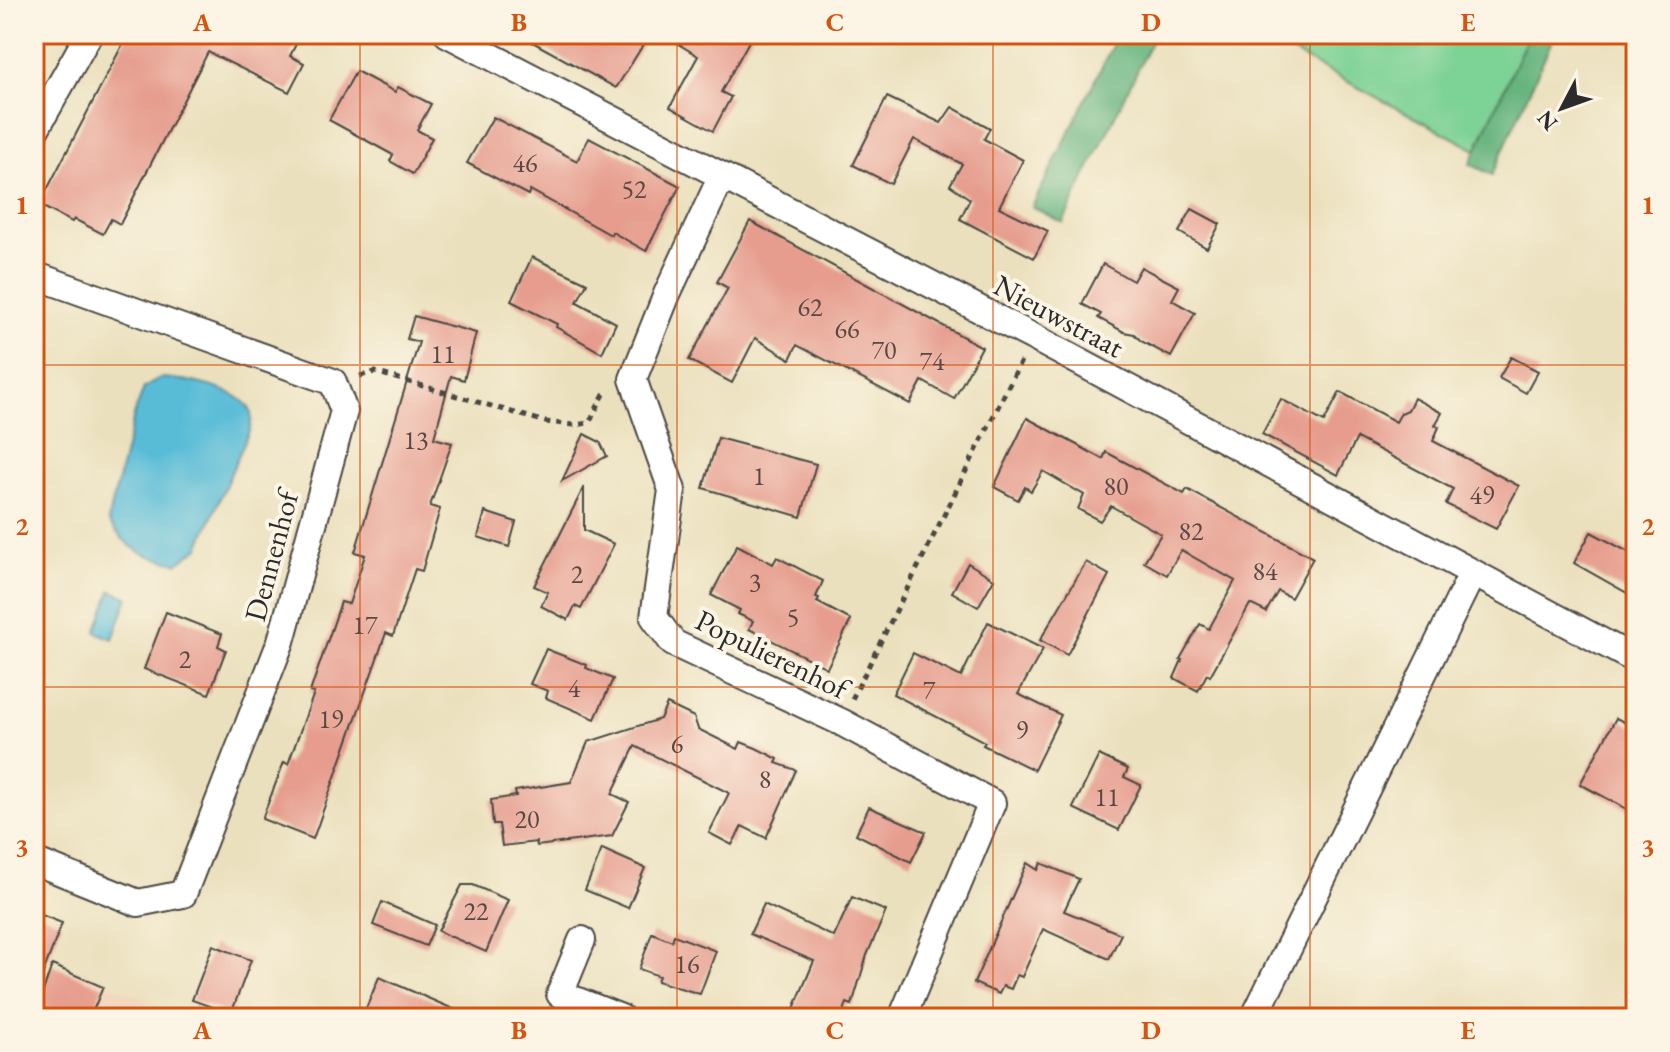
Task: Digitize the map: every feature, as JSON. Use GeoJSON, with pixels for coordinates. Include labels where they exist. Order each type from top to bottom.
{"type":"FeatureCollection","features":[{"type":"Feature","properties":{"kind":"street"},"geometry":{"type":"LineString","coordinates":[[34,132],[89,34]]}},
{"type":"Feature","properties":{"kind":"street","name":"Nieuwstraat"},"geometry":{"type":"LineString","coordinates":[[448,34],[1033,337],[1636,660]]}},
{"type":"Feature","properties":{"kind":"street"},"geometry":{"type":"LineString","coordinates":[[633,379],[667,294],[721,178]]}},
{"type":"Feature","properties":{"kind":"street"},"geometry":{"type":"LineString","coordinates":[[34,275],[333,382]]}},
{"type":"Feature","properties":{"kind":"street","name":"Populierenhof"},"geometry":{"type":"LineString","coordinates":[[633,379],[672,490],[654,617],[673,643],[841,722],[992,803],[902,1018]]}},
{"type":"Feature","properties":{"kind":"street","name":"Dennenhof"},"geometry":{"type":"LineString","coordinates":[[34,861],[138,903],[183,894],[281,641],[344,411],[333,382]]}},
{"type":"Feature","properties":{"kind":"street"},"geometry":{"type":"LineString","coordinates":[[1254,1018],[1472,574]]}},
{"type":"Feature","properties":{"kind":"street"},"geometry":{"type":"LineString","coordinates":[[582,940],[560,994],[621,1018]]}},
{"type":"Feature","properties":{"kind":"path"},"geometry":{"type":"LineString","coordinates":[[841,722],[1033,337]]}},
{"type":"Feature","properties":{"kind":"path"},"geometry":{"type":"LineString","coordinates":[[333,382],[375,372],[546,422],[574,425],[589,423],[604,394],[633,379]]}},
{"type":"Feature","properties":{"kind":"shaded area"},"geometry":{"type":"Polygon","coordinates":[[[79,969],[182,1018],[54,1018],[79,969]]]}},
{"type":"Feature","properties":{"kind":"green space"},"geometry":{"type":"Polygon","coordinates":[[[1118,34],[1155,34],[1063,223],[1032,207],[1118,34]]]}},
{"type":"Feature","properties":{"kind":"green space"},"geometry":{"type":"Polygon","coordinates":[[[1290,34],[1529,34],[1476,150],[1284,48],[1290,34]]]}},
{"type":"Feature","properties":{"kind":"green space"},"geometry":{"type":"Polygon","coordinates":[[[1529,34],[1555,34],[1492,175],[1470,164],[1529,34]]]}},
{"type":"Feature","properties":{"kind":"water"},"geometry":{"type":"Polygon","coordinates":[[[161,378],[223,390],[244,402],[251,415],[250,429],[199,547],[178,563],[138,551],[108,521],[135,412],[144,388],[161,378]]]}},
{"type":"Feature","properties":{"kind":"water"},"geometry":{"type":"Polygon","coordinates":[[[111,591],[128,597],[113,639],[96,632],[111,591]]]}},
{"type":"Feature","properties":{"kind":"building"},"geometry":{"type":"Polygon","coordinates":[[[128,34],[301,34],[290,56],[304,63],[289,92],[208,52],[120,224],[111,219],[103,234],[39,205],[128,34]]]}},
{"type":"Feature","properties":{"kind":"building"},"geometry":{"type":"Polygon","coordinates":[[[518,34],[650,34],[616,88],[518,34]]]}},
{"type":"Feature","properties":{"kind":"building"},"geometry":{"type":"Polygon","coordinates":[[[662,34],[753,34],[721,92],[731,97],[713,131],[670,107],[698,56],[662,34]]]}},
{"type":"Feature","properties":{"kind":"building"},"geometry":{"type":"Polygon","coordinates":[[[356,71],[395,92],[398,87],[431,104],[417,130],[432,138],[413,174],[390,161],[393,155],[329,120],[356,71]]]}},
{"type":"Feature","properties":{"kind":"building"},"geometry":{"type":"Polygon","coordinates":[[[887,97],[941,123],[952,107],[990,128],[984,139],[1023,160],[999,207],[1048,231],[1034,258],[960,219],[970,199],[950,185],[962,164],[914,139],[891,184],[853,165],[887,97]]]}},
{"type":"Feature","properties":{"kind":"building"},"geometry":{"type":"Polygon","coordinates":[[[493,117],[577,161],[589,138],[680,186],[646,251],[530,190],[528,195],[467,163],[493,117]]]}},
{"type":"Feature","properties":{"kind":"building"},"geometry":{"type":"Polygon","coordinates":[[[1192,209],[1220,224],[1207,248],[1179,232],[1192,209]]]}},
{"type":"Feature","properties":{"kind":"building"},"geometry":{"type":"Polygon","coordinates":[[[750,221],[982,347],[954,399],[922,381],[910,404],[797,345],[790,359],[755,338],[732,383],[689,360],[728,288],[717,282],[750,221]]]}},
{"type":"Feature","properties":{"kind":"building"},"geometry":{"type":"Polygon","coordinates":[[[532,257],[587,283],[577,302],[616,323],[602,353],[556,327],[557,324],[511,301],[532,257]]]}},
{"type":"Feature","properties":{"kind":"building"},"geometry":{"type":"Polygon","coordinates":[[[1103,264],[1133,281],[1141,267],[1179,287],[1172,300],[1195,313],[1171,357],[1134,334],[1098,318],[1101,314],[1082,304],[1103,264]]]}},
{"type":"Feature","properties":{"kind":"building"},"geometry":{"type":"Polygon","coordinates":[[[414,316],[476,333],[464,380],[451,376],[434,438],[452,443],[430,506],[440,509],[422,571],[415,569],[393,636],[386,633],[313,839],[262,819],[284,762],[288,764],[314,693],[310,692],[341,602],[349,604],[365,555],[355,552],[419,342],[407,339],[414,316]]]}},
{"type":"Feature","properties":{"kind":"building"},"geometry":{"type":"Polygon","coordinates":[[[1511,357],[1538,371],[1526,393],[1499,378],[1511,357]]]}},
{"type":"Feature","properties":{"kind":"building"},"geometry":{"type":"Polygon","coordinates":[[[1340,392],[1396,422],[1414,398],[1442,413],[1435,425],[1439,427],[1433,441],[1519,486],[1496,529],[1446,504],[1453,489],[1357,438],[1338,475],[1262,434],[1281,399],[1324,422],[1340,392]]]}},
{"type":"Feature","properties":{"kind":"building"},"geometry":{"type":"Polygon","coordinates":[[[1027,418],[1103,459],[1106,452],[1184,494],[1187,489],[1313,558],[1291,598],[1278,591],[1266,612],[1250,604],[1210,676],[1207,674],[1198,691],[1174,678],[1180,659],[1200,624],[1209,629],[1235,581],[1181,550],[1167,575],[1144,562],[1161,534],[1111,506],[1100,521],[1078,509],[1084,495],[1043,471],[1031,491],[1025,487],[1018,500],[994,487],[1027,418]]]}},
{"type":"Feature","properties":{"kind":"building"},"geometry":{"type":"Polygon","coordinates":[[[584,434],[600,442],[607,456],[562,481],[584,434]]]}},
{"type":"Feature","properties":{"kind":"building"},"geometry":{"type":"Polygon","coordinates":[[[718,438],[816,464],[801,517],[703,488],[718,438]]]}},
{"type":"Feature","properties":{"kind":"building"},"geometry":{"type":"Polygon","coordinates":[[[584,487],[584,530],[614,544],[581,609],[575,606],[568,620],[541,606],[548,592],[534,586],[584,487]]]}},
{"type":"Feature","properties":{"kind":"building"},"geometry":{"type":"Polygon","coordinates":[[[485,512],[516,522],[509,547],[478,537],[485,512]]]}},
{"type":"Feature","properties":{"kind":"building"},"geometry":{"type":"Polygon","coordinates":[[[1591,532],[1636,556],[1636,598],[1574,563],[1591,532]]]}},
{"type":"Feature","properties":{"kind":"building"},"geometry":{"type":"Polygon","coordinates":[[[737,545],[773,564],[777,557],[823,581],[817,602],[851,620],[827,668],[749,629],[753,621],[738,614],[740,610],[711,595],[737,545]]]}},
{"type":"Feature","properties":{"kind":"building"},"geometry":{"type":"Polygon","coordinates":[[[1086,562],[1109,575],[1067,655],[1040,640],[1086,562]]]}},
{"type":"Feature","properties":{"kind":"building"},"geometry":{"type":"Polygon","coordinates":[[[968,563],[994,579],[978,607],[952,592],[968,563]]]}},
{"type":"Feature","properties":{"kind":"building"},"geometry":{"type":"Polygon","coordinates":[[[166,612],[222,634],[218,646],[226,650],[209,694],[144,669],[166,612]]]}},
{"type":"Feature","properties":{"kind":"building"},"geometry":{"type":"Polygon","coordinates":[[[988,622],[1043,649],[1018,694],[1061,715],[1034,770],[893,694],[913,653],[961,677],[988,622]]]}},
{"type":"Feature","properties":{"kind":"building"},"geometry":{"type":"Polygon","coordinates":[[[546,649],[613,679],[595,719],[546,698],[548,691],[530,684],[546,649]]]}},
{"type":"Feature","properties":{"kind":"building"},"geometry":{"type":"Polygon","coordinates":[[[667,704],[694,717],[698,729],[738,749],[741,742],[756,748],[778,759],[776,763],[796,770],[766,838],[742,826],[732,845],[709,833],[729,793],[635,746],[612,794],[629,802],[612,836],[537,846],[536,842],[502,846],[499,824],[493,824],[491,800],[516,796],[515,791],[571,782],[588,742],[660,719],[667,704]]]}},
{"type":"Feature","properties":{"kind":"building"},"geometry":{"type":"Polygon","coordinates":[[[1616,718],[1636,728],[1636,814],[1580,784],[1616,718]]]}},
{"type":"Feature","properties":{"kind":"building"},"geometry":{"type":"Polygon","coordinates":[[[1099,755],[1128,769],[1124,777],[1141,785],[1119,830],[1073,808],[1099,755]]]}},
{"type":"Feature","properties":{"kind":"building"},"geometry":{"type":"Polygon","coordinates":[[[869,807],[926,832],[911,862],[856,834],[869,807]]]}},
{"type":"Feature","properties":{"kind":"building"},"geometry":{"type":"Polygon","coordinates":[[[602,849],[645,868],[628,908],[585,890],[602,849]]]}},
{"type":"Feature","properties":{"kind":"building"},"geometry":{"type":"Polygon","coordinates":[[[1027,863],[1038,870],[1041,863],[1079,879],[1064,911],[1121,934],[1109,959],[1043,929],[1022,977],[1017,975],[1011,989],[1003,986],[999,994],[974,983],[1027,863]]]}},
{"type":"Feature","properties":{"kind":"building"},"geometry":{"type":"Polygon","coordinates":[[[462,885],[473,885],[508,900],[486,952],[438,931],[462,885]]]}},
{"type":"Feature","properties":{"kind":"building"},"geometry":{"type":"Polygon","coordinates":[[[852,897],[886,911],[867,955],[852,1005],[847,1003],[841,1018],[790,1018],[814,961],[750,934],[764,904],[834,937],[852,897]]]}},
{"type":"Feature","properties":{"kind":"building"},"geometry":{"type":"Polygon","coordinates":[[[382,902],[435,925],[426,946],[373,925],[382,902]]]}},
{"type":"Feature","properties":{"kind":"building"},"geometry":{"type":"Polygon","coordinates":[[[34,912],[62,923],[36,991],[34,991],[34,912]]]}},
{"type":"Feature","properties":{"kind":"building"},"geometry":{"type":"Polygon","coordinates":[[[652,933],[672,941],[674,935],[716,951],[700,994],[657,981],[659,976],[639,969],[652,933]]]}},
{"type":"Feature","properties":{"kind":"building"},"geometry":{"type":"Polygon","coordinates":[[[213,945],[251,960],[231,1014],[192,1000],[213,945]]]}},
{"type":"Feature","properties":{"kind":"building"},"geometry":{"type":"Polygon","coordinates":[[[52,965],[103,987],[90,1018],[34,1018],[52,965]]]}},
{"type":"Feature","properties":{"kind":"building"},"geometry":{"type":"Polygon","coordinates":[[[379,977],[474,1018],[362,1018],[379,977]]]}}]}
